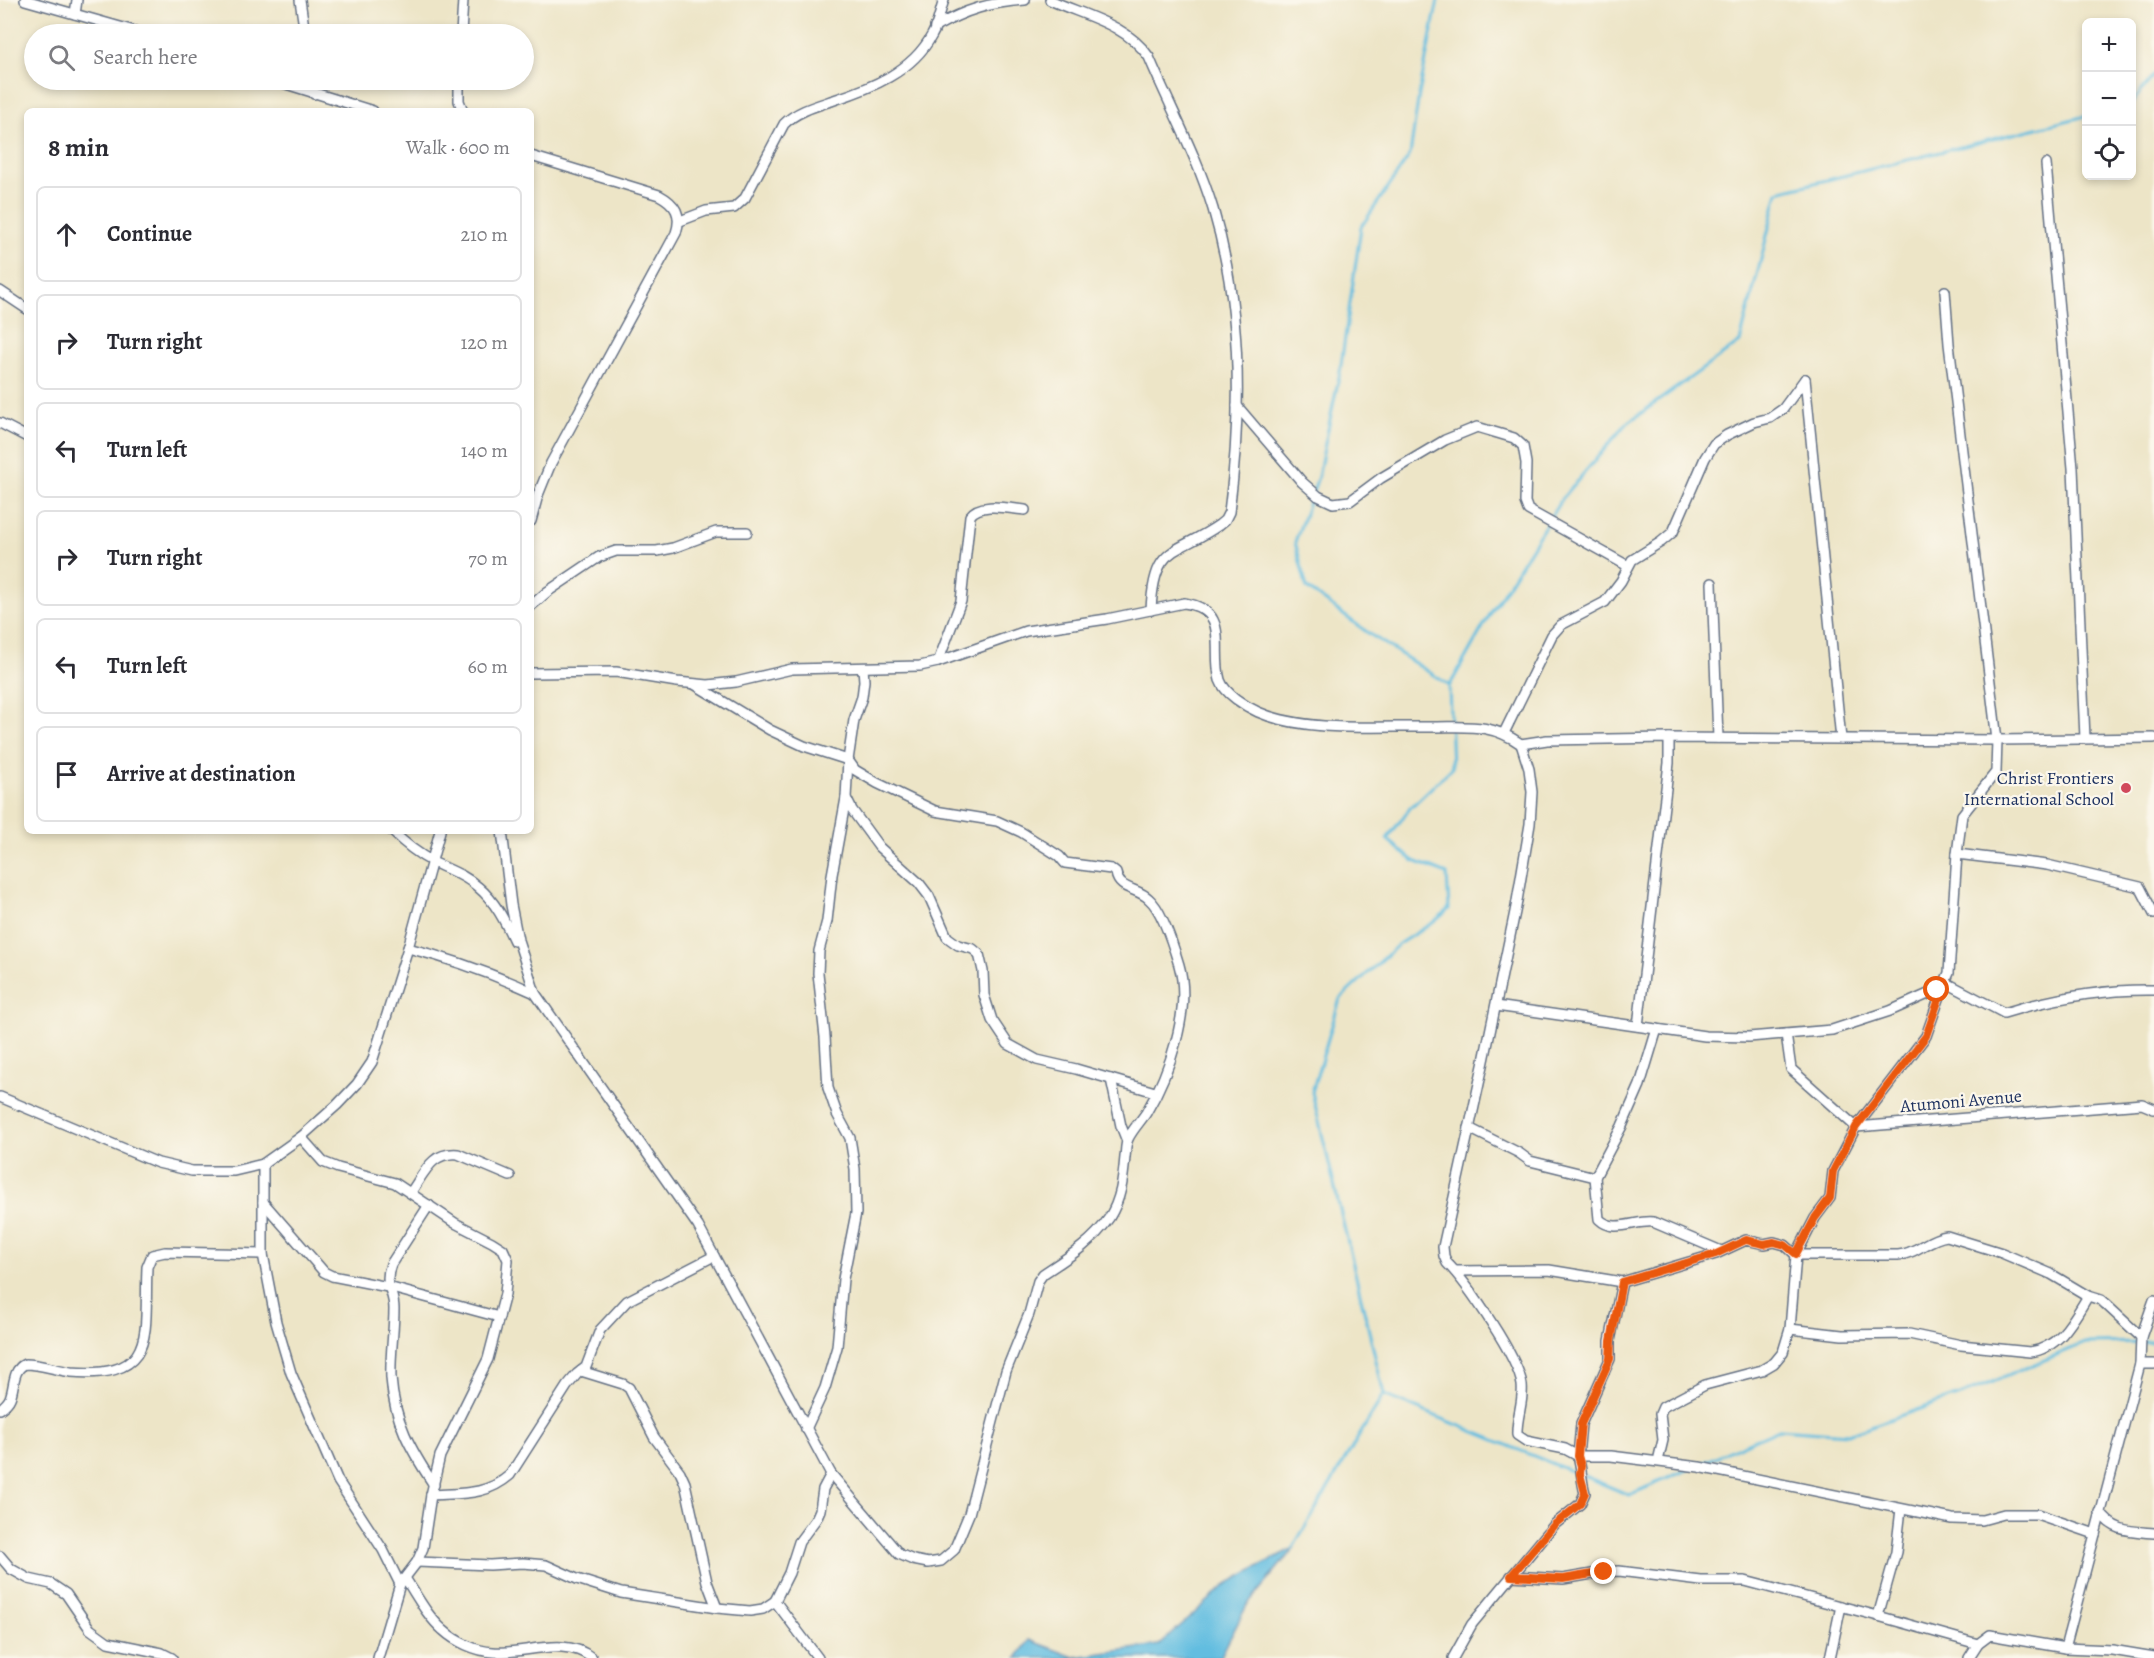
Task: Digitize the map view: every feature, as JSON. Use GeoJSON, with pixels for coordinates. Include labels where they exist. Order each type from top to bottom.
{"type":"FeatureCollection","features":[{"type":"Feature","properties":{"kind":"street"},"geometry":{"type":"LineString","coordinates":[[25,0],[110,24]]}},
{"type":"Feature","properties":{"kind":"street"},"geometry":{"type":"LineString","coordinates":[[75,14],[77,0]]}},
{"type":"Feature","properties":{"kind":"street"},"geometry":{"type":"LineString","coordinates":[[300,0],[304,24]]}},
{"type":"Feature","properties":{"kind":"street"},"geometry":{"type":"LineString","coordinates":[[462,24],[463,0]]}},
{"type":"Feature","properties":{"kind":"street"},"geometry":{"type":"LineString","coordinates":[[680,221],[706,211],[734,208],[745,198],[784,124],[790,117],[856,93],[900,71],[918,55],[933,35],[944,0]]}},
{"type":"Feature","properties":{"kind":"street"},"geometry":{"type":"LineString","coordinates":[[935,27],[962,12],[992,4],[1025,0]]}},
{"type":"Feature","properties":{"kind":"street"},"geometry":{"type":"LineString","coordinates":[[1050,0],[1125,32],[1139,43],[1149,57],[1206,188],[1219,230],[1229,278],[1235,326],[1237,406],[1229,512],[1219,525],[1172,550],[1163,559],[1154,582],[1150,610]]}},
{"type":"Feature","properties":{"kind":"street"},"geometry":{"type":"LineString","coordinates":[[303,90],[363,108]]}},
{"type":"Feature","properties":{"kind":"street"},"geometry":{"type":"LineString","coordinates":[[314,90],[315,94]]}},
{"type":"Feature","properties":{"kind":"street"},"geometry":{"type":"LineString","coordinates":[[459,90],[461,108]]}},
{"type":"Feature","properties":{"kind":"street"},"geometry":{"type":"LineString","coordinates":[[534,157],[659,195],[670,201],[677,210],[680,221],[676,233],[551,463],[534,510]]}},
{"type":"Feature","properties":{"kind":"street"},"geometry":{"type":"LineString","coordinates":[[2046,164],[2073,468],[2085,738]]}},
{"type":"Feature","properties":{"kind":"street"},"geometry":{"type":"LineString","coordinates":[[0,291],[24,307]]}},
{"type":"Feature","properties":{"kind":"street"},"geometry":{"type":"LineString","coordinates":[[1658,1461],[1663,1440],[1660,1414],[1664,1407],[1705,1385],[1762,1370],[1774,1363],[1783,1352],[1790,1329],[1796,1254],[1815,1218],[1830,1198],[1833,1171],[1856,1127],[1926,1036],[1949,973],[1962,815],[1996,772],[1997,740],[1952,367],[1946,291]]}},
{"type":"Feature","properties":{"kind":"street"},"geometry":{"type":"LineString","coordinates":[[1504,733],[1551,635],[1562,625],[1605,602],[1621,581],[1628,566],[1638,555],[1673,532],[1705,458],[1714,444],[1754,422],[1770,418],[1783,409],[1806,379],[1841,739]]}},
{"type":"Feature","properties":{"kind":"street"},"geometry":{"type":"LineString","coordinates":[[1237,406],[1302,482],[1318,496],[1333,503],[1350,501],[1381,478],[1445,440],[1477,427],[1514,438],[1523,446],[1526,463],[1525,502],[1528,510],[1628,566]]}},
{"type":"Feature","properties":{"kind":"street"},"geometry":{"type":"LineString","coordinates":[[0,423],[24,435]]}},
{"type":"Feature","properties":{"kind":"street"},"geometry":{"type":"LineString","coordinates":[[938,662],[960,601],[970,516],[973,512],[986,508],[1025,510]]}},
{"type":"Feature","properties":{"kind":"street"},"geometry":{"type":"LineString","coordinates":[[534,603],[599,557],[616,551],[657,551],[673,548],[716,532],[747,532]]}},
{"type":"Feature","properties":{"kind":"street"},"geometry":{"type":"LineString","coordinates":[[1712,584],[1718,738]]}},
{"type":"Feature","properties":{"kind":"street"},"geometry":{"type":"LineString","coordinates":[[534,672],[608,671],[694,684],[736,682],[792,669],[920,666],[938,662],[1026,631],[1107,620],[1184,603],[1197,605],[1210,616],[1218,632],[1220,680],[1224,688],[1233,696],[1256,711],[1287,722],[1346,726],[1479,727],[1504,733],[1521,744],[1529,769],[1532,792],[1530,824],[1496,1006],[1443,1247],[1447,1263],[1491,1322],[1522,1382],[1523,1398],[1516,1424],[1517,1435],[1526,1441],[1565,1449],[1578,1456],[1611,1456],[1699,1467],[1953,1519],[1982,1520],[2004,1514],[2037,1514],[2095,1534]]}},
{"type":"Feature","properties":{"kind":"street"},"geometry":{"type":"LineString","coordinates":[[806,1430],[825,1388],[837,1347],[843,1279],[856,1213],[855,1170],[850,1138],[837,1114],[828,1088],[818,973],[819,951],[827,921],[832,875],[846,798],[848,760],[854,720],[862,696],[863,668]]}},
{"type":"Feature","properties":{"kind":"street"},"geometry":{"type":"LineString","coordinates":[[694,684],[770,730],[804,746],[848,760],[855,770],[877,783],[935,811],[997,821],[1021,832],[1059,856],[1065,863],[1111,869],[1116,873],[1117,881],[1122,886],[1140,892],[1152,900],[1162,918],[1179,966],[1184,993],[1175,1047],[1146,1114],[1127,1141]]}},
{"type":"Feature","properties":{"kind":"street"},"geometry":{"type":"LineString","coordinates":[[1521,744],[1546,740],[1669,738],[1997,740],[2154,738]]}},
{"type":"Feature","properties":{"kind":"street"},"geometry":{"type":"LineString","coordinates":[[1638,1026],[1669,763],[1669,738]]}},
{"type":"Feature","properties":{"kind":"street"},"geometry":{"type":"LineString","coordinates":[[846,798],[879,848],[919,883],[929,896],[947,937],[958,945],[973,949],[979,954],[983,971],[984,995],[992,1020],[1008,1044],[1037,1060],[1155,1092]]}},
{"type":"Feature","properties":{"kind":"street"},"geometry":{"type":"LineString","coordinates":[[396,834],[403,842],[432,861],[458,873],[479,887],[495,905],[509,928],[535,993],[599,1082],[651,1161],[674,1190],[714,1256],[831,1474],[899,1554],[913,1560],[927,1563],[941,1561],[954,1550],[969,1514],[1006,1371],[1029,1314],[1038,1281],[1043,1274],[1091,1240],[1121,1196],[1127,1141],[1121,1126],[1111,1079]]}},
{"type":"Feature","properties":{"kind":"street"},"geometry":{"type":"LineString","coordinates":[[0,1097],[158,1162],[192,1171],[234,1171],[263,1164],[301,1137],[357,1084],[372,1062],[408,948],[439,834]]}},
{"type":"Feature","properties":{"kind":"street"},"geometry":{"type":"LineString","coordinates":[[502,834],[511,905],[526,967]]}},
{"type":"Feature","properties":{"kind":"street"},"geometry":{"type":"LineString","coordinates":[[1957,854],[2047,865],[2140,887],[2154,914]]}},
{"type":"Feature","properties":{"kind":"street"},"geometry":{"type":"LineString","coordinates":[[408,948],[443,956],[535,993]]}},
{"type":"Feature","properties":{"kind":"street"},"geometry":{"type":"LineString","coordinates":[[1496,1006],[1705,1036],[1749,1037],[1832,1030],[1890,1011],[1937,990],[1945,982]]}},
{"type":"Feature","properties":{"kind":"street"},"geometry":{"type":"LineString","coordinates":[[1945,982],[2004,1013],[2047,1000],[2127,989],[2154,990]]}},
{"type":"Feature","properties":{"kind":"street"},"geometry":{"type":"LineString","coordinates":[[1657,1029],[1640,1085],[1622,1126],[1595,1177],[1599,1219],[1601,1222],[1616,1226],[1653,1222],[1721,1251]]}},
{"type":"Feature","properties":{"kind":"street"},"geometry":{"type":"LineString","coordinates":[[1786,1034],[1791,1068],[1856,1127]]}},
{"type":"Feature","properties":{"kind":"street","name":"Atumoni Avenue"},"geometry":{"type":"LineString","coordinates":[[1856,1127],[2142,1104],[2154,1109]]}},
{"type":"Feature","properties":{"kind":"street"},"geometry":{"type":"LineString","coordinates":[[1469,1128],[1519,1153],[1530,1161],[1595,1177]]}},
{"type":"Feature","properties":{"kind":"street"},"geometry":{"type":"LineString","coordinates":[[301,1137],[323,1162],[395,1183],[503,1249],[508,1260],[505,1294],[488,1359],[440,1456],[430,1496],[423,1548],[417,1562],[403,1581],[378,1658]]}},
{"type":"Feature","properties":{"kind":"street"},"geometry":{"type":"LineString","coordinates":[[411,1192],[432,1163],[439,1156],[449,1154],[458,1154],[510,1176]]}},
{"type":"Feature","properties":{"kind":"street"},"geometry":{"type":"LineString","coordinates":[[263,1164],[263,1254],[276,1322],[291,1373],[309,1419],[338,1481],[403,1581],[443,1631],[463,1644],[493,1652],[567,1648],[592,1658]]}},
{"type":"Feature","properties":{"kind":"street"},"geometry":{"type":"LineString","coordinates":[[263,1202],[324,1272],[332,1276],[388,1287],[499,1317]]}},
{"type":"Feature","properties":{"kind":"street"},"geometry":{"type":"LineString","coordinates":[[429,1205],[390,1264],[387,1274],[388,1287],[394,1305],[391,1379],[400,1426],[410,1448],[434,1485]]}},
{"type":"Feature","properties":{"kind":"street"},"geometry":{"type":"LineString","coordinates":[[1455,1271],[1549,1270],[1622,1282],[1721,1251],[1746,1240],[1785,1245],[1796,1254],[1908,1254],[1938,1237],[1947,1236],[2002,1253],[2051,1274],[2088,1296],[2101,1300],[2141,1337]]}},
{"type":"Feature","properties":{"kind":"street"},"geometry":{"type":"LineString","coordinates":[[0,1409],[9,1401],[15,1374],[20,1366],[25,1364],[98,1373],[126,1365],[138,1356],[144,1343],[147,1267],[152,1255],[165,1252],[263,1254]]}},
{"type":"Feature","properties":{"kind":"street"},"geometry":{"type":"LineString","coordinates":[[430,1496],[481,1491],[498,1485],[510,1474],[567,1386],[586,1367],[600,1330],[627,1301],[714,1256]]}},
{"type":"Feature","properties":{"kind":"street"},"geometry":{"type":"LineString","coordinates":[[1453,1658],[1472,1624],[1555,1524],[1580,1504],[1585,1493],[1578,1456],[1581,1424],[1610,1359],[1622,1282]]}},
{"type":"Feature","properties":{"kind":"street"},"geometry":{"type":"LineString","coordinates":[[1790,1329],[1842,1335],[1909,1334],[1961,1345],[2030,1352],[2039,1351],[2050,1345],[2068,1330],[2088,1296]]}},
{"type":"Feature","properties":{"kind":"street"},"geometry":{"type":"LineString","coordinates":[[2065,1648],[2140,1364],[2141,1337],[2154,1300]]}},
{"type":"Feature","properties":{"kind":"street"},"geometry":{"type":"LineString","coordinates":[[2140,1364],[2154,1364]]}},
{"type":"Feature","properties":{"kind":"street"},"geometry":{"type":"LineString","coordinates":[[581,1371],[629,1388],[654,1437],[680,1472],[685,1483],[707,1582],[717,1608]]}},
{"type":"Feature","properties":{"kind":"street"},"geometry":{"type":"LineString","coordinates":[[417,1562],[546,1565],[577,1579],[621,1593],[717,1608],[750,1611],[763,1609],[775,1601],[789,1573],[799,1542],[820,1510],[823,1489],[831,1474]]}},
{"type":"Feature","properties":{"kind":"street"},"geometry":{"type":"LineString","coordinates":[[1878,1616],[1896,1552],[1901,1509]]}},
{"type":"Feature","properties":{"kind":"street"},"geometry":{"type":"LineString","coordinates":[[2100,1512],[2107,1523],[2115,1527],[2154,1533]]}},
{"type":"Feature","properties":{"kind":"street"},"geometry":{"type":"LineString","coordinates":[[0,1556],[11,1569],[29,1579],[51,1584],[66,1594],[90,1629],[108,1642],[162,1653],[172,1658]]}},
{"type":"Feature","properties":{"kind":"street"},"geometry":{"type":"LineString","coordinates":[[1511,1576],[1563,1579],[1619,1571],[1701,1581],[1745,1581],[1978,1644]]}},
{"type":"Feature","properties":{"kind":"street"},"geometry":{"type":"LineString","coordinates":[[775,1601],[818,1658]]}},
{"type":"Feature","properties":{"kind":"street"},"geometry":{"type":"LineString","coordinates":[[1830,1658],[1841,1606]]}},
{"type":"Feature","properties":{"kind":"street"},"geometry":{"type":"LineString","coordinates":[[1969,1658],[1978,1644],[1990,1635],[2065,1648],[2154,1657]]}},
{"type":"Feature","properties":{"kind":"water"},"geometry":{"type":"Polygon","coordinates":[[[1295,1547],[1247,1605],[1220,1658],[1017,1658],[1029,1640],[1074,1657],[1159,1645],[1228,1583],[1295,1547]]]}},
{"type":"Feature","properties":{"kind":"waterway"},"geometry":{"type":"LineString","coordinates":[[1292,1549],[1384,1394],[1312,1092],[1340,999],[1400,943],[1434,922],[1449,909],[1447,874],[1412,860],[1387,839],[1410,808],[1452,768],[1449,685],[1371,635],[1307,588],[1295,542],[1318,477],[1340,372],[1361,227],[1410,155],[1419,94],[1438,0]]}},
{"type":"Feature","properties":{"kind":"waterway"},"geometry":{"type":"LineString","coordinates":[[2136,98],[2154,75]]}},
{"type":"Feature","properties":{"kind":"waterway"},"geometry":{"type":"LineString","coordinates":[[1450,685],[1492,611],[1561,500],[1626,424],[1740,342],[1778,192],[2082,117]]}},
{"type":"Feature","properties":{"kind":"waterway"},"geometry":{"type":"LineString","coordinates":[[1700,1464],[1779,1429],[1848,1434],[1971,1391],[2085,1343],[2154,1342]]}},
{"type":"Feature","properties":{"kind":"waterway"},"geometry":{"type":"LineString","coordinates":[[1384,1395],[1578,1474]]}},
{"type":"Feature","properties":{"kind":"waterway"},"geometry":{"type":"LineString","coordinates":[[1584,1476],[1629,1495],[1689,1469]]}},
{"type":"Feature","properties":{"kind":"place","name":"Christ Frontiers International School"},"geometry":{"type":"Point","coordinates":[2126,788]}},
{"type":"Feature","properties":{"kind":"route"},"geometry":{"type":"LineString","coordinates":[[1604,1572],[1563,1579],[1511,1576],[1555,1524],[1575,1510],[1585,1493],[1578,1456],[1581,1424],[1610,1359],[1622,1282],[1716,1254],[1746,1240],[1785,1245],[1796,1254],[1815,1218],[1830,1198],[1833,1171],[1856,1127],[1926,1036],[1945,982],[1937,990]]}}]}
